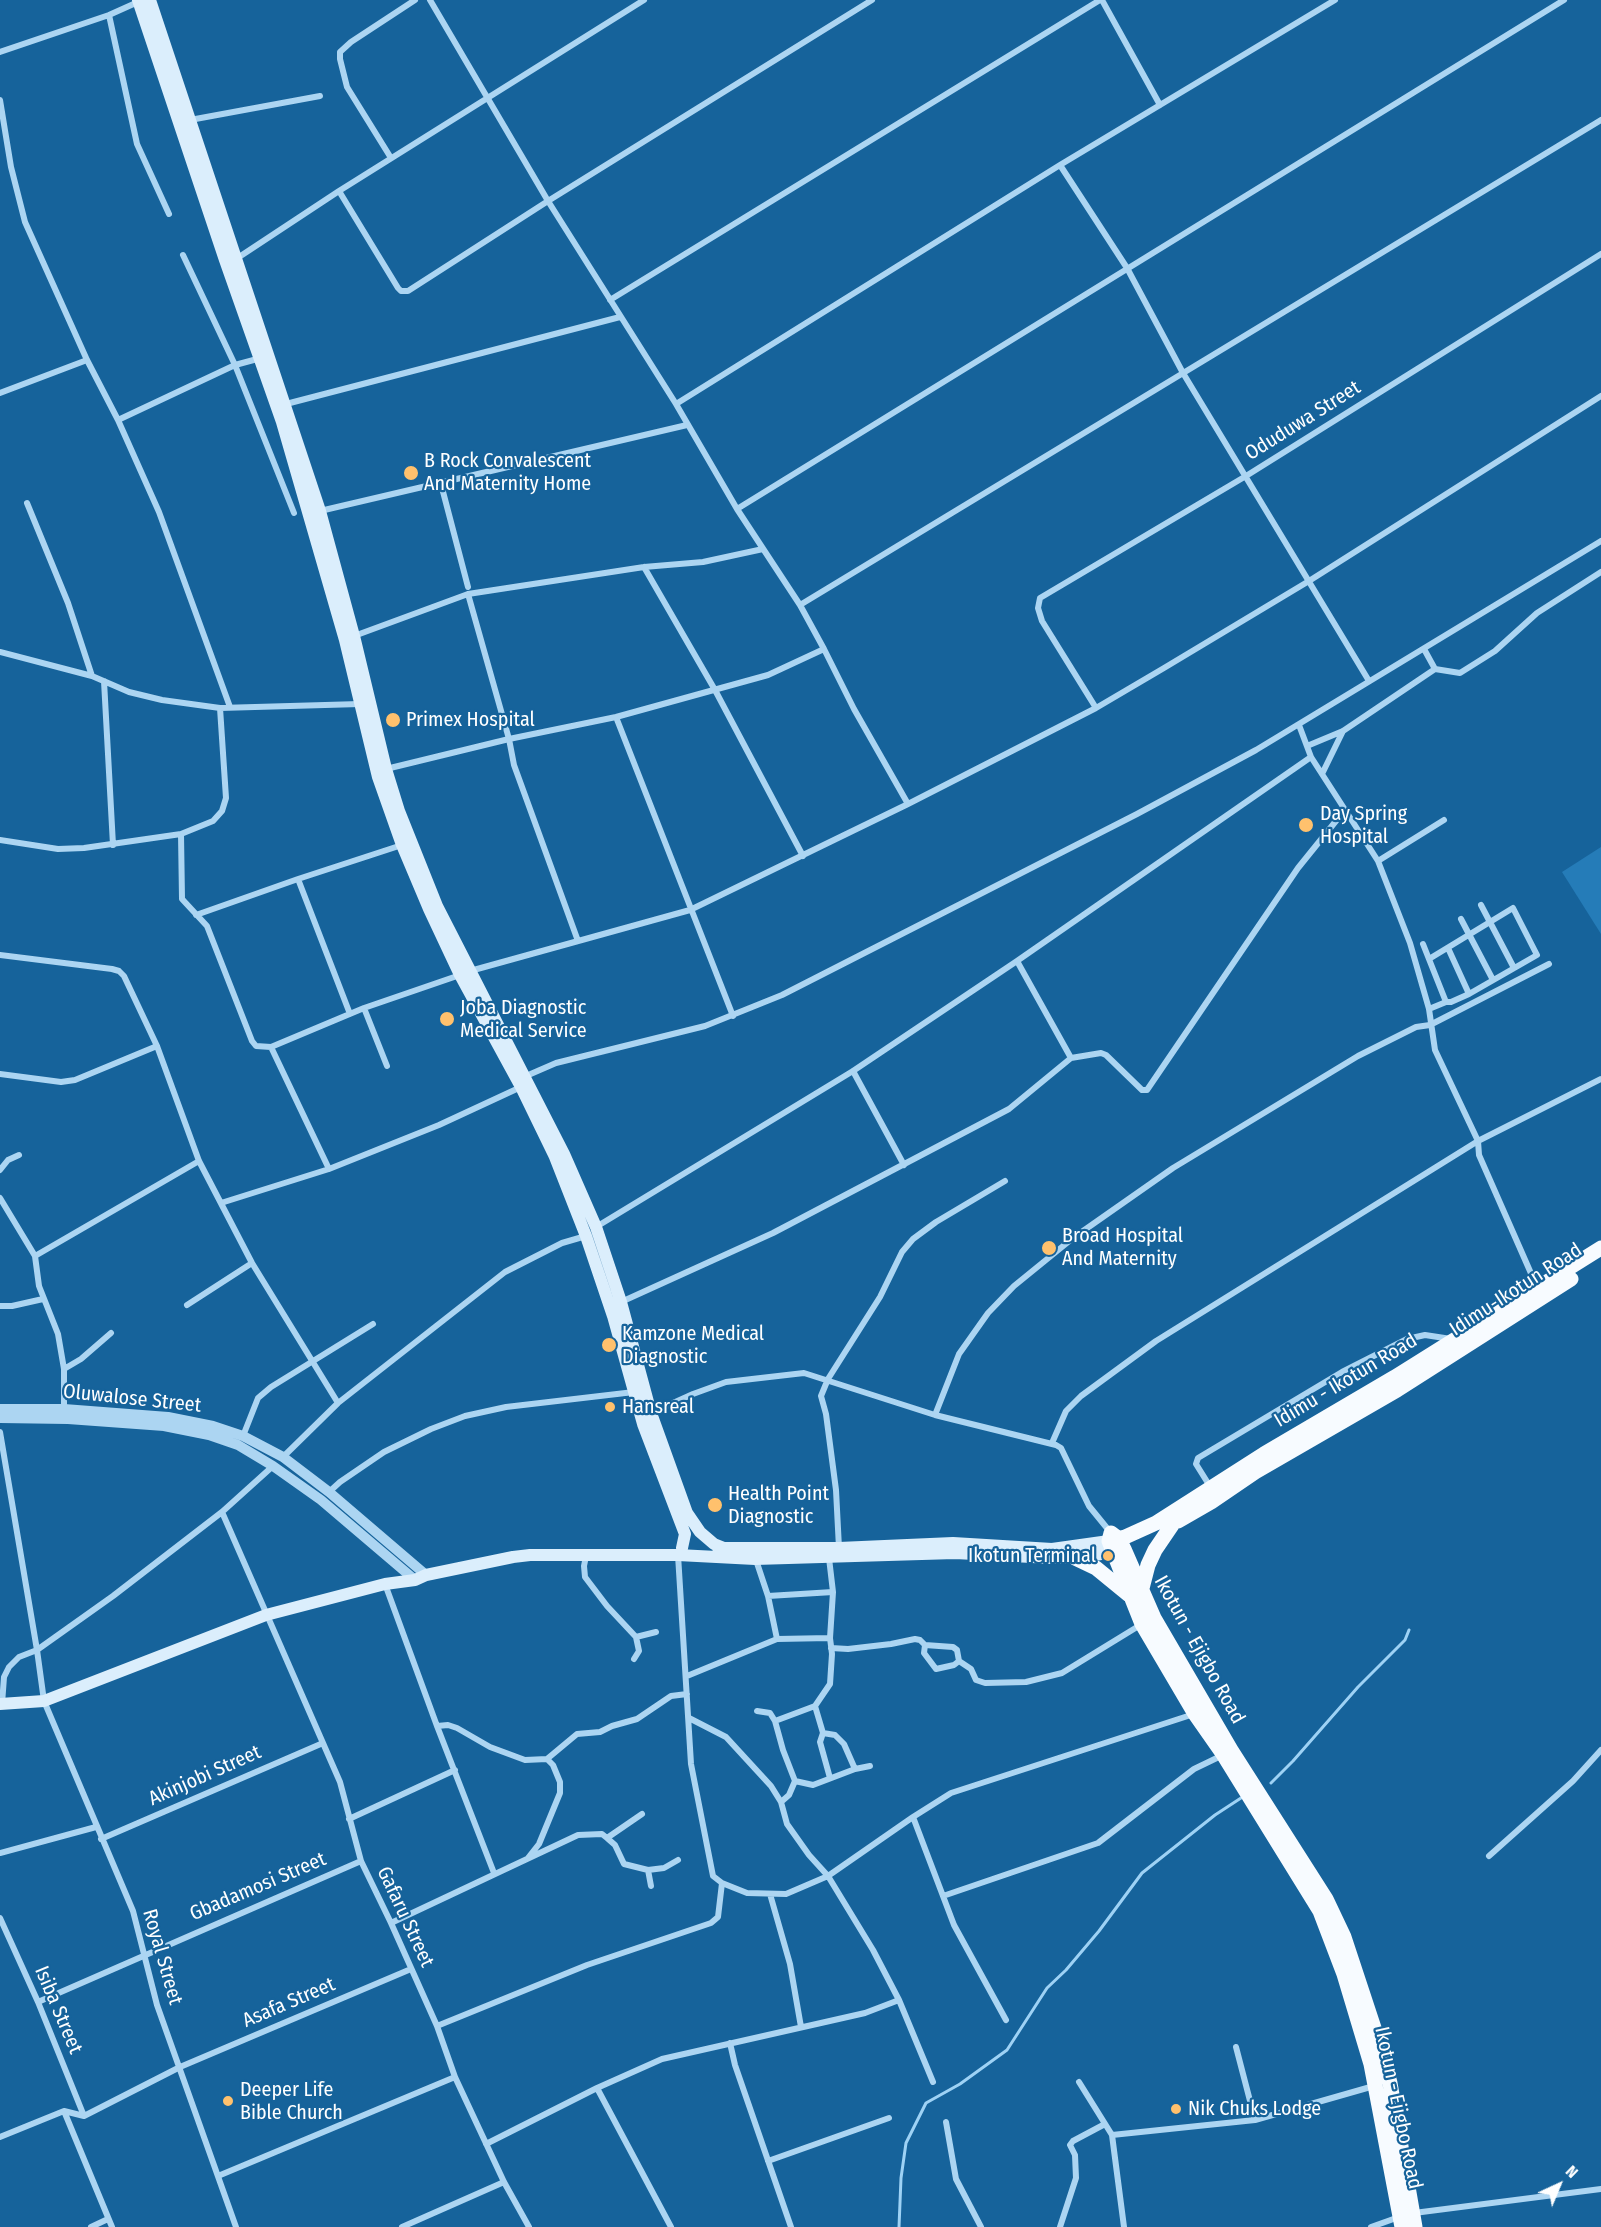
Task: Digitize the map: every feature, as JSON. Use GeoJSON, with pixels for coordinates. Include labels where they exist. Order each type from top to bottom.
{"type":"FeatureCollection","features":[{"type":"Feature","properties":{"kind":"main road"},"geometry":{"type":"LineString","coordinates":[[142,0],[189,120],[320,511],[354,636],[386,769],[422,883]]}},
{"type":"Feature","properties":{"kind":"main road"},"geometry":{"type":"LineString","coordinates":[[142,0],[225,260],[261,358],[313,526],[345,640],[378,777],[402,845],[464,973],[564,1154],[596,1227],[621,1302],[651,1413],[687,1513],[700,1532],[714,1544],[724,1548]]}},
{"type":"Feature","properties":{"kind":"main road"},"geometry":{"type":"LineString","coordinates":[[523,1082],[586,1236],[614,1316],[644,1424],[685,1534],[687,1552]]}},
{"type":"Feature","properties":{"kind":"main road","name":"Idimu - Ikotun Road"},"geometry":{"type":"LineString","coordinates":[[1115,1543],[1146,1529],[1264,1454],[1454,1341],[1537,1288],[1565,1276],[1601,1248]]}},
{"type":"Feature","properties":{"kind":"main road","name":"Idimu-Ikotun Road"},"geometry":{"type":"LineString","coordinates":[[1115,1543],[1145,1540],[1172,1525],[1255,1472],[1396,1390],[1565,1276],[1601,1260]]}},
{"type":"Feature","properties":{"kind":"main road"},"geometry":{"type":"LineString","coordinates":[[1075,1558],[1096,1568],[1136,1594],[1155,1550],[1172,1525]]}},
{"type":"Feature","properties":{"kind":"main road"},"geometry":{"type":"LineString","coordinates":[[687,1552],[700,1532]]}},
{"type":"Feature","properties":{"kind":"main road"},"geometry":{"type":"LineString","coordinates":[[419,1576],[513,1557],[687,1552],[724,1548],[839,1548],[953,1543],[1052,1549],[1115,1543]]}},
{"type":"Feature","properties":{"kind":"main road"},"geometry":{"type":"LineString","coordinates":[[1,1704],[44,1701],[266,1616],[419,1576],[531,1550],[687,1552],[756,1559],[955,1553],[1024,1558],[1075,1558],[1115,1543]]}},
{"type":"Feature","properties":{"kind":"main road","name":"Ikotun - Ejigbo Road"},"geometry":{"type":"LineString","coordinates":[[1115,1543],[1136,1594],[1142,1624],[1195,1714],[1320,1911],[1374,2051],[1390,2083],[1407,2221]]}},
{"type":"Feature","properties":{"kind":"main road","name":"Ikotun - Ejigbo Road"},"geometry":{"type":"LineString","coordinates":[[1136,1594],[1154,1618],[1231,1750],[1326,1899],[1344,1937],[1374,2051],[1375,2085],[1407,2221]]}},
{"type":"Feature","properties":{"kind":"street"},"geometry":{"type":"LineString","coordinates":[[0,52],[109,15],[142,0]]}},
{"type":"Feature","properties":{"kind":"street"},"geometry":{"type":"LineString","coordinates":[[391,158],[347,87],[340,52],[351,42],[414,0]]}},
{"type":"Feature","properties":{"kind":"street"},"geometry":{"type":"LineString","coordinates":[[430,0],[548,201],[676,404],[737,509],[800,605],[854,709],[908,804]]}},
{"type":"Feature","properties":{"kind":"street"},"geometry":{"type":"LineString","coordinates":[[236,260],[339,191],[644,0]]}},
{"type":"Feature","properties":{"kind":"street"},"geometry":{"type":"LineString","coordinates":[[339,191],[398,288],[405,291],[872,0]]}},
{"type":"Feature","properties":{"kind":"street"},"geometry":{"type":"LineString","coordinates":[[610,300],[1101,0],[1160,105]]}},
{"type":"Feature","properties":{"kind":"street"},"geometry":{"type":"LineString","coordinates":[[676,404],[1060,165],[1335,0]]}},
{"type":"Feature","properties":{"kind":"street"},"geometry":{"type":"LineString","coordinates":[[737,509],[1564,0]]}},
{"type":"Feature","properties":{"kind":"street"},"geometry":{"type":"LineString","coordinates":[[109,15],[137,144],[169,214]]}},
{"type":"Feature","properties":{"kind":"street"},"geometry":{"type":"LineString","coordinates":[[189,120],[320,96]]}},
{"type":"Feature","properties":{"kind":"street"},"geometry":{"type":"LineString","coordinates":[[0,100],[11,167],[25,222],[159,512],[230,707]]}},
{"type":"Feature","properties":{"kind":"street"},"geometry":{"type":"LineString","coordinates":[[800,605],[1601,120]]}},
{"type":"Feature","properties":{"kind":"street"},"geometry":{"type":"LineString","coordinates":[[1060,165],[1127,268],[1184,373],[1369,681]]}},
{"type":"Feature","properties":{"kind":"street","name":"Oduduwa Street"},"geometry":{"type":"LineString","coordinates":[[1096,708],[1042,621],[1038,608],[1040,598],[1246,476],[1601,254]]}},
{"type":"Feature","properties":{"kind":"street"},"geometry":{"type":"LineString","coordinates":[[183,255],[235,365],[294,513]]}},
{"type":"Feature","properties":{"kind":"street"},"geometry":{"type":"LineString","coordinates":[[286,404],[620,317]]}},
{"type":"Feature","properties":{"kind":"street"},"geometry":{"type":"LineString","coordinates":[[118,420],[235,365],[261,358]]}},
{"type":"Feature","properties":{"kind":"street"},"geometry":{"type":"LineString","coordinates":[[0,393],[87,360]]}},
{"type":"Feature","properties":{"kind":"street"},"geometry":{"type":"LineString","coordinates":[[182,834],[181,895],[184,904],[204,921],[210,931],[252,1041],[256,1046],[271,1047],[364,1008],[464,973],[690,910],[803,856],[1096,708],[1309,581],[1601,396]]}},
{"type":"Feature","properties":{"kind":"street"},"geometry":{"type":"LineString","coordinates":[[320,511],[687,424]]}},
{"type":"Feature","properties":{"kind":"street"},"geometry":{"type":"LineString","coordinates":[[441,484],[514,765],[578,940]]}},
{"type":"Feature","properties":{"kind":"street"},"geometry":{"type":"LineString","coordinates":[[27,503],[68,603],[93,676]]}},
{"type":"Feature","properties":{"kind":"street"},"geometry":{"type":"LineString","coordinates":[[221,1203],[329,1169],[439,1125],[556,1063],[705,1026],[782,995],[1127,819],[1299,725],[1601,541]]}},
{"type":"Feature","properties":{"kind":"street"},"geometry":{"type":"LineString","coordinates":[[354,636],[468,590],[644,567],[703,562],[763,549]]}},
{"type":"Feature","properties":{"kind":"street"},"geometry":{"type":"LineString","coordinates":[[644,567],[714,690],[803,856]]}},
{"type":"Feature","properties":{"kind":"street"},"geometry":{"type":"LineString","coordinates":[[1306,746],[1343,731],[1435,669],[1460,674],[1496,651],[1537,613],[1601,572]]}},
{"type":"Feature","properties":{"kind":"street"},"geometry":{"type":"LineString","coordinates":[[386,769],[509,739],[616,717],[768,675],[824,649]]}},
{"type":"Feature","properties":{"kind":"street"},"geometry":{"type":"LineString","coordinates":[[1424,649],[1435,669]]}},
{"type":"Feature","properties":{"kind":"street"},"geometry":{"type":"LineString","coordinates":[[0,652],[93,676],[129,692],[162,700],[220,708],[360,704]]}},
{"type":"Feature","properties":{"kind":"street"},"geometry":{"type":"LineString","coordinates":[[104,681],[113,845]]}},
{"type":"Feature","properties":{"kind":"street"},"geometry":{"type":"LineString","coordinates":[[0,840],[58,849],[113,845],[182,834],[213,821],[225,806],[220,708]]}},
{"type":"Feature","properties":{"kind":"street"},"geometry":{"type":"LineString","coordinates":[[616,717],[733,1016]]}},
{"type":"Feature","properties":{"kind":"street"},"geometry":{"type":"LineString","coordinates":[[1299,725],[1311,757],[1378,861],[1410,943],[1429,1009],[1435,1050],[1478,1141],[1479,1155],[1537,1288]]}},
{"type":"Feature","properties":{"kind":"street"},"geometry":{"type":"LineString","coordinates":[[1322,774],[1343,731]]}},
{"type":"Feature","properties":{"kind":"street"},"geometry":{"type":"LineString","coordinates":[[596,1227],[853,1071],[1017,961],[1311,757]]}},
{"type":"Feature","properties":{"kind":"street"},"geometry":{"type":"LineString","coordinates":[[621,1302],[773,1233],[1010,1109],[1071,1059],[1101,1053],[1106,1055],[1142,1090],[1147,1090],[1298,868],[1344,811]]}},
{"type":"Feature","properties":{"kind":"street"},"geometry":{"type":"LineString","coordinates":[[1378,861],[1444,820]]}},
{"type":"Feature","properties":{"kind":"street"},"geometry":{"type":"LineString","coordinates":[[196,915],[402,845]]}},
{"type":"Feature","properties":{"kind":"street"},"geometry":{"type":"LineString","coordinates":[[298,879],[350,1014]]}},
{"type":"Feature","properties":{"kind":"street"},"geometry":{"type":"LineString","coordinates":[[1481,905],[1514,968]]}},
{"type":"Feature","properties":{"kind":"street"},"geometry":{"type":"LineString","coordinates":[[1429,1009],[1469,994],[1537,955],[1513,908],[1430,959]]}},
{"type":"Feature","properties":{"kind":"street"},"geometry":{"type":"LineString","coordinates":[[1461,919],[1493,980]]}},
{"type":"Feature","properties":{"kind":"street"},"geometry":{"type":"LineString","coordinates":[[1423,944],[1446,1002]]}},
{"type":"Feature","properties":{"kind":"street"},"geometry":{"type":"LineString","coordinates":[[1448,948],[1469,994]]}},
{"type":"Feature","properties":{"kind":"street"},"geometry":{"type":"LineString","coordinates":[[0,955],[119,971],[124,976],[157,1046],[199,1161],[252,1263],[338,1403]]}},
{"type":"Feature","properties":{"kind":"street"},"geometry":{"type":"LineString","coordinates":[[1017,961],[1071,1059]]}},
{"type":"Feature","properties":{"kind":"street"},"geometry":{"type":"LineString","coordinates":[[935,1414],[959,1354],[988,1313],[1014,1286],[1073,1238],[1173,1168],[1358,1056],[1416,1027],[1430,1024],[1549,964]]}},
{"type":"Feature","properties":{"kind":"street"},"geometry":{"type":"LineString","coordinates":[[364,1008],[387,1066]]}},
{"type":"Feature","properties":{"kind":"street"},"geometry":{"type":"LineString","coordinates":[[0,1074],[68,1081],[157,1046]]}},
{"type":"Feature","properties":{"kind":"street"},"geometry":{"type":"LineString","coordinates":[[271,1047],[329,1169]]}},
{"type":"Feature","properties":{"kind":"street"},"geometry":{"type":"LineString","coordinates":[[853,1071],[904,1166]]}},
{"type":"Feature","properties":{"kind":"street"},"geometry":{"type":"LineString","coordinates":[[1052,1443],[1066,1412],[1081,1396],[1156,1341],[1478,1141],[1601,1079]]}},
{"type":"Feature","properties":{"kind":"street"},"geometry":{"type":"LineString","coordinates":[[0,1170],[8,1160],[19,1155]]}},
{"type":"Feature","properties":{"kind":"street"},"geometry":{"type":"LineString","coordinates":[[34,1256],[199,1161]]}},
{"type":"Feature","properties":{"kind":"street"},"geometry":{"type":"LineString","coordinates":[[839,1548],[836,1490],[826,1414],[821,1396],[828,1379],[880,1297],[902,1252],[913,1239],[936,1222],[1005,1181]]}},
{"type":"Feature","properties":{"kind":"street"},"geometry":{"type":"LineString","coordinates":[[0,1198],[34,1256],[39,1286],[58,1334],[64,1369],[64,1409]]}},
{"type":"Feature","properties":{"kind":"street"},"geometry":{"type":"LineString","coordinates":[[283,1457],[338,1403],[505,1272],[562,1243],[586,1236]]}},
{"type":"Feature","properties":{"kind":"street"},"geometry":{"type":"LineString","coordinates":[[187,1305],[252,1263]]}},
{"type":"Feature","properties":{"kind":"street"},"geometry":{"type":"LineString","coordinates":[[0,1306],[12,1306],[43,1299]]}},
{"type":"Feature","properties":{"kind":"street"},"geometry":{"type":"LineString","coordinates":[[243,1436],[258,1398],[311,1361],[373,1324]]}},
{"type":"Feature","properties":{"kind":"street"},"geometry":{"type":"LineString","coordinates":[[64,1369],[81,1359],[111,1333]]}},
{"type":"Feature","properties":{"kind":"street"},"geometry":{"type":"LineString","coordinates":[[1210,1488],[1196,1464],[1198,1458],[1342,1372],[1407,1339],[1425,1335],[1446,1337],[1454,1341]]}},
{"type":"Feature","properties":{"kind":"street"},"geometry":{"type":"LineString","coordinates":[[651,1413],[726,1382],[804,1373],[828,1379],[935,1414],[1052,1443],[1061,1448],[1089,1506],[1115,1543]]}},
{"type":"Feature","properties":{"kind":"street"},"geometry":{"type":"LineString","coordinates":[[329,1492],[384,1452],[431,1429],[465,1416],[506,1407],[634,1392]]}},
{"type":"Feature","properties":{"kind":"street","name":"Oluwalose Street"},"geometry":{"type":"LineString","coordinates":[[0,1409],[64,1409],[168,1417],[213,1426],[243,1436],[283,1457],[329,1492],[419,1576]]}},
{"type":"Feature","properties":{"kind":"street","name":"Oluwalose Street"},"geometry":{"type":"LineString","coordinates":[[0,1418],[68,1419],[164,1426],[238,1445],[273,1466],[321,1500],[419,1576]]}},
{"type":"Feature","properties":{"kind":"street","name":"Royal Street"},"geometry":{"type":"LineString","coordinates":[[0,1432],[38,1650],[44,1701],[133,1911],[157,2005],[236,2227]]}},
{"type":"Feature","properties":{"kind":"street"},"geometry":{"type":"LineString","coordinates":[[1,1704],[4,1677],[9,1667],[19,1658],[38,1650],[113,1596],[222,1512],[273,1466]]}},
{"type":"Feature","properties":{"kind":"street","name":"Gafaru Street"},"geometry":{"type":"LineString","coordinates":[[222,1512],[340,1782],[361,1861],[436,2026],[455,2077],[504,2182],[529,2227]]}},
{"type":"Feature","properties":{"kind":"street"},"geometry":{"type":"LineString","coordinates":[[687,1552],[687,1694],[691,1764],[713,1876],[722,1883],[747,1893],[786,1894],[828,1876],[951,1793],[1195,1714]]}},
{"type":"Feature","properties":{"kind":"street"},"geometry":{"type":"LineString","coordinates":[[586,1555],[585,1577],[607,1606],[636,1637],[639,1651],[633,1659]]}},
{"type":"Feature","properties":{"kind":"street"},"geometry":{"type":"LineString","coordinates":[[775,1721],[815,1706],[830,1684],[833,1592],[829,1558]]}},
{"type":"Feature","properties":{"kind":"street"},"geometry":{"type":"LineString","coordinates":[[756,1559],[768,1596],[777,1639]]}},
{"type":"Feature","properties":{"kind":"street"},"geometry":{"type":"LineString","coordinates":[[391,1583],[436,1726],[494,1874]]}},
{"type":"Feature","properties":{"kind":"street"},"geometry":{"type":"LineString","coordinates":[[768,1596],[833,1592]]}},
{"type":"Feature","properties":{"kind":"street"},"geometry":{"type":"LineString","coordinates":[[831,1648],[891,1644],[915,1639],[925,1645],[953,1647],[957,1650],[959,1661],[971,1669],[976,1680],[985,1683],[1026,1682],[1062,1673],[1142,1624]]}},
{"type":"Feature","properties":{"kind":"street"},"geometry":{"type":"LineString","coordinates":[[636,1637],[656,1632]]}},
{"type":"Feature","properties":{"kind":"street"},"geometry":{"type":"LineString","coordinates":[[687,1676],[777,1639],[830,1638]]}},
{"type":"Feature","properties":{"kind":"street"},"geometry":{"type":"LineString","coordinates":[[925,1645],[924,1653],[936,1669],[954,1665],[959,1661]]}},
{"type":"Feature","properties":{"kind":"street"},"geometry":{"type":"LineString","coordinates":[[436,1726],[448,1725],[457,1728],[490,1747],[525,1760],[547,1759],[577,1734],[600,1732],[612,1726],[630,1722],[671,1696],[687,1694]]}},
{"type":"Feature","properties":{"kind":"street"},"geometry":{"type":"LineString","coordinates":[[815,1706],[823,1733],[820,1742],[830,1778]]}},
{"type":"Feature","properties":{"kind":"street"},"geometry":{"type":"LineString","coordinates":[[757,1711],[770,1713],[775,1721],[795,1781],[789,1795],[781,1802]]}},
{"type":"Feature","properties":{"kind":"street"},"geometry":{"type":"LineString","coordinates":[[689,1718],[726,1737],[771,1786],[781,1802],[787,1824],[809,1855],[828,1876],[873,1950],[899,2000],[933,2082]]}},
{"type":"Feature","properties":{"kind":"street"},"geometry":{"type":"LineString","coordinates":[[823,1733],[835,1735],[844,1744],[855,1769]]}},
{"type":"Feature","properties":{"kind":"street","name":"Akinjobi Street"},"geometry":{"type":"LineString","coordinates":[[101,1839],[323,1743]]}},
{"type":"Feature","properties":{"kind":"street"},"geometry":{"type":"LineString","coordinates":[[1489,1856],[1573,1781],[1601,1750]]}},
{"type":"Feature","properties":{"kind":"street"},"geometry":{"type":"LineString","coordinates":[[943,1896],[1010,1875],[1098,1842],[1194,1769],[1223,1755]]}},
{"type":"Feature","properties":{"kind":"street"},"geometry":{"type":"LineString","coordinates":[[527,1860],[539,1844],[560,1793],[560,1782],[553,1765],[547,1759]]}},
{"type":"Feature","properties":{"kind":"street"},"geometry":{"type":"LineString","coordinates":[[795,1781],[813,1785],[855,1769],[870,1766]]}},
{"type":"Feature","properties":{"kind":"street"},"geometry":{"type":"LineString","coordinates":[[349,1820],[455,1770]]}},
{"type":"Feature","properties":{"kind":"street"},"geometry":{"type":"LineString","coordinates":[[607,1838],[642,1814]]}},
{"type":"Feature","properties":{"kind":"street"},"geometry":{"type":"LineString","coordinates":[[913,1817],[954,1924],[1006,2020]]}},
{"type":"Feature","properties":{"kind":"street"},"geometry":{"type":"LineString","coordinates":[[0,1853],[96,1827]]}},
{"type":"Feature","properties":{"kind":"street"},"geometry":{"type":"LineString","coordinates":[[391,1923],[578,1835],[602,1834],[615,1845],[624,1864],[648,1870],[664,1868],[678,1860]]}},
{"type":"Feature","properties":{"kind":"street","name":"Gbadamosi Street"},"geometry":{"type":"LineString","coordinates":[[38,2002],[361,1861]]}},
{"type":"Feature","properties":{"kind":"street"},"geometry":{"type":"LineString","coordinates":[[648,1870],[651,1886]]}},
{"type":"Feature","properties":{"kind":"street"},"geometry":{"type":"LineString","coordinates":[[436,2026],[587,1965],[711,1923],[718,1917],[722,1883]]}},
{"type":"Feature","properties":{"kind":"street"},"geometry":{"type":"LineString","coordinates":[[770,1894],[790,1964],[801,2027]]}},
{"type":"Feature","properties":{"kind":"street","name":"Isiba Street"},"geometry":{"type":"LineString","coordinates":[[0,1918],[38,2002],[84,2116]]}},
{"type":"Feature","properties":{"kind":"street","name":"Asafa Street"},"geometry":{"type":"LineString","coordinates":[[84,2116],[180,2067],[411,1969]]}},
{"type":"Feature","properties":{"kind":"street"},"geometry":{"type":"LineString","coordinates":[[486,2144],[597,2088],[662,2059],[865,2013],[899,2000]]}},
{"type":"Feature","properties":{"kind":"street"},"geometry":{"type":"LineString","coordinates":[[730,2043],[735,2065],[791,2227]]}},
{"type":"Feature","properties":{"kind":"street"},"geometry":{"type":"LineString","coordinates":[[1236,2046],[1255,2120]]}},
{"type":"Feature","properties":{"kind":"street"},"geometry":{"type":"LineString","coordinates":[[218,2176],[455,2077]]}},
{"type":"Feature","properties":{"kind":"street"},"geometry":{"type":"LineString","coordinates":[[1079,2082],[1112,2135],[1124,2227]]}},
{"type":"Feature","properties":{"kind":"street"},"geometry":{"type":"LineString","coordinates":[[1112,2135],[1255,2120],[1375,2085]]}},
{"type":"Feature","properties":{"kind":"street"},"geometry":{"type":"LineString","coordinates":[[597,2088],[671,2227]]}},
{"type":"Feature","properties":{"kind":"street"},"geometry":{"type":"LineString","coordinates":[[64,2111],[112,2227]]}},
{"type":"Feature","properties":{"kind":"street"},"geometry":{"type":"LineString","coordinates":[[0,2137],[64,2111],[84,2116]]}},
{"type":"Feature","properties":{"kind":"street"},"geometry":{"type":"LineString","coordinates":[[768,2161],[889,2118]]}},
{"type":"Feature","properties":{"kind":"street"},"geometry":{"type":"LineString","coordinates":[[946,2122],[956,2179],[981,2227]]}},
{"type":"Feature","properties":{"kind":"street"},"geometry":{"type":"LineString","coordinates":[[1060,2227],[1076,2178],[1075,2155],[1070,2145],[1073,2140],[1105,2124]]}},
{"type":"Feature","properties":{"kind":"street"},"geometry":{"type":"LineString","coordinates":[[402,2227],[504,2182]]}},
{"type":"Feature","properties":{"kind":"street"},"geometry":{"type":"LineString","coordinates":[[1371,2227],[1601,2189]]}},
{"type":"Feature","properties":{"kind":"street"},"geometry":{"type":"LineString","coordinates":[[91,2227],[108,2218]]}},
{"type":"Feature","properties":{"kind":"shaded area"},"geometry":{"type":"Polygon","coordinates":[[[1601,847],[1601,934],[1562,872],[1601,847]]]}},
{"type":"Feature","properties":{"kind":"waterway"},"geometry":{"type":"LineString","coordinates":[[1271,1783],[1358,1687],[1405,1640],[1409,1630]]}},
{"type":"Feature","properties":{"kind":"waterway"},"geometry":{"type":"LineString","coordinates":[[899,2227],[901,2178],[906,2143],[926,2103],[960,2084],[1007,2050],[1047,1988],[1066,1970],[1099,1931],[1142,1873],[1215,1815],[1241,1798]]}},
{"type":"Feature","properties":{"kind":"place","name":"B Rock Convalescent And Maternity Home"},"geometry":{"type":"Point","coordinates":[411,473]}},
{"type":"Feature","properties":{"kind":"place","name":"Primex Hospital"},"geometry":{"type":"Point","coordinates":[393,720]}},
{"type":"Feature","properties":{"kind":"place","name":"Day Spring Hospital"},"geometry":{"type":"Point","coordinates":[1306,825]}},
{"type":"Feature","properties":{"kind":"place","name":"Joba Diagnostic Medical Service"},"geometry":{"type":"Point","coordinates":[447,1019]}},
{"type":"Feature","properties":{"kind":"place","name":"Broad Hospital And Maternity"},"geometry":{"type":"Point","coordinates":[1049,1248]}},
{"type":"Feature","properties":{"kind":"place","name":"Kamzone Medical Diagnostic"},"geometry":{"type":"Point","coordinates":[609,1345]}},
{"type":"Feature","properties":{"kind":"place","name":"Hansreal"},"geometry":{"type":"Point","coordinates":[610,1407]}},
{"type":"Feature","properties":{"kind":"place","name":"Health Point Diagnostic"},"geometry":{"type":"Point","coordinates":[715,1505]}},
{"type":"Feature","properties":{"kind":"place","name":"Ikotun Terminal"},"geometry":{"type":"Point","coordinates":[1108,1556]}},
{"type":"Feature","properties":{"kind":"place","name":"Deeper Life Bible Church"},"geometry":{"type":"Point","coordinates":[228,2101]}},
{"type":"Feature","properties":{"kind":"place","name":"Nik Chuks Lodge"},"geometry":{"type":"Point","coordinates":[1176,2109]}}]}
